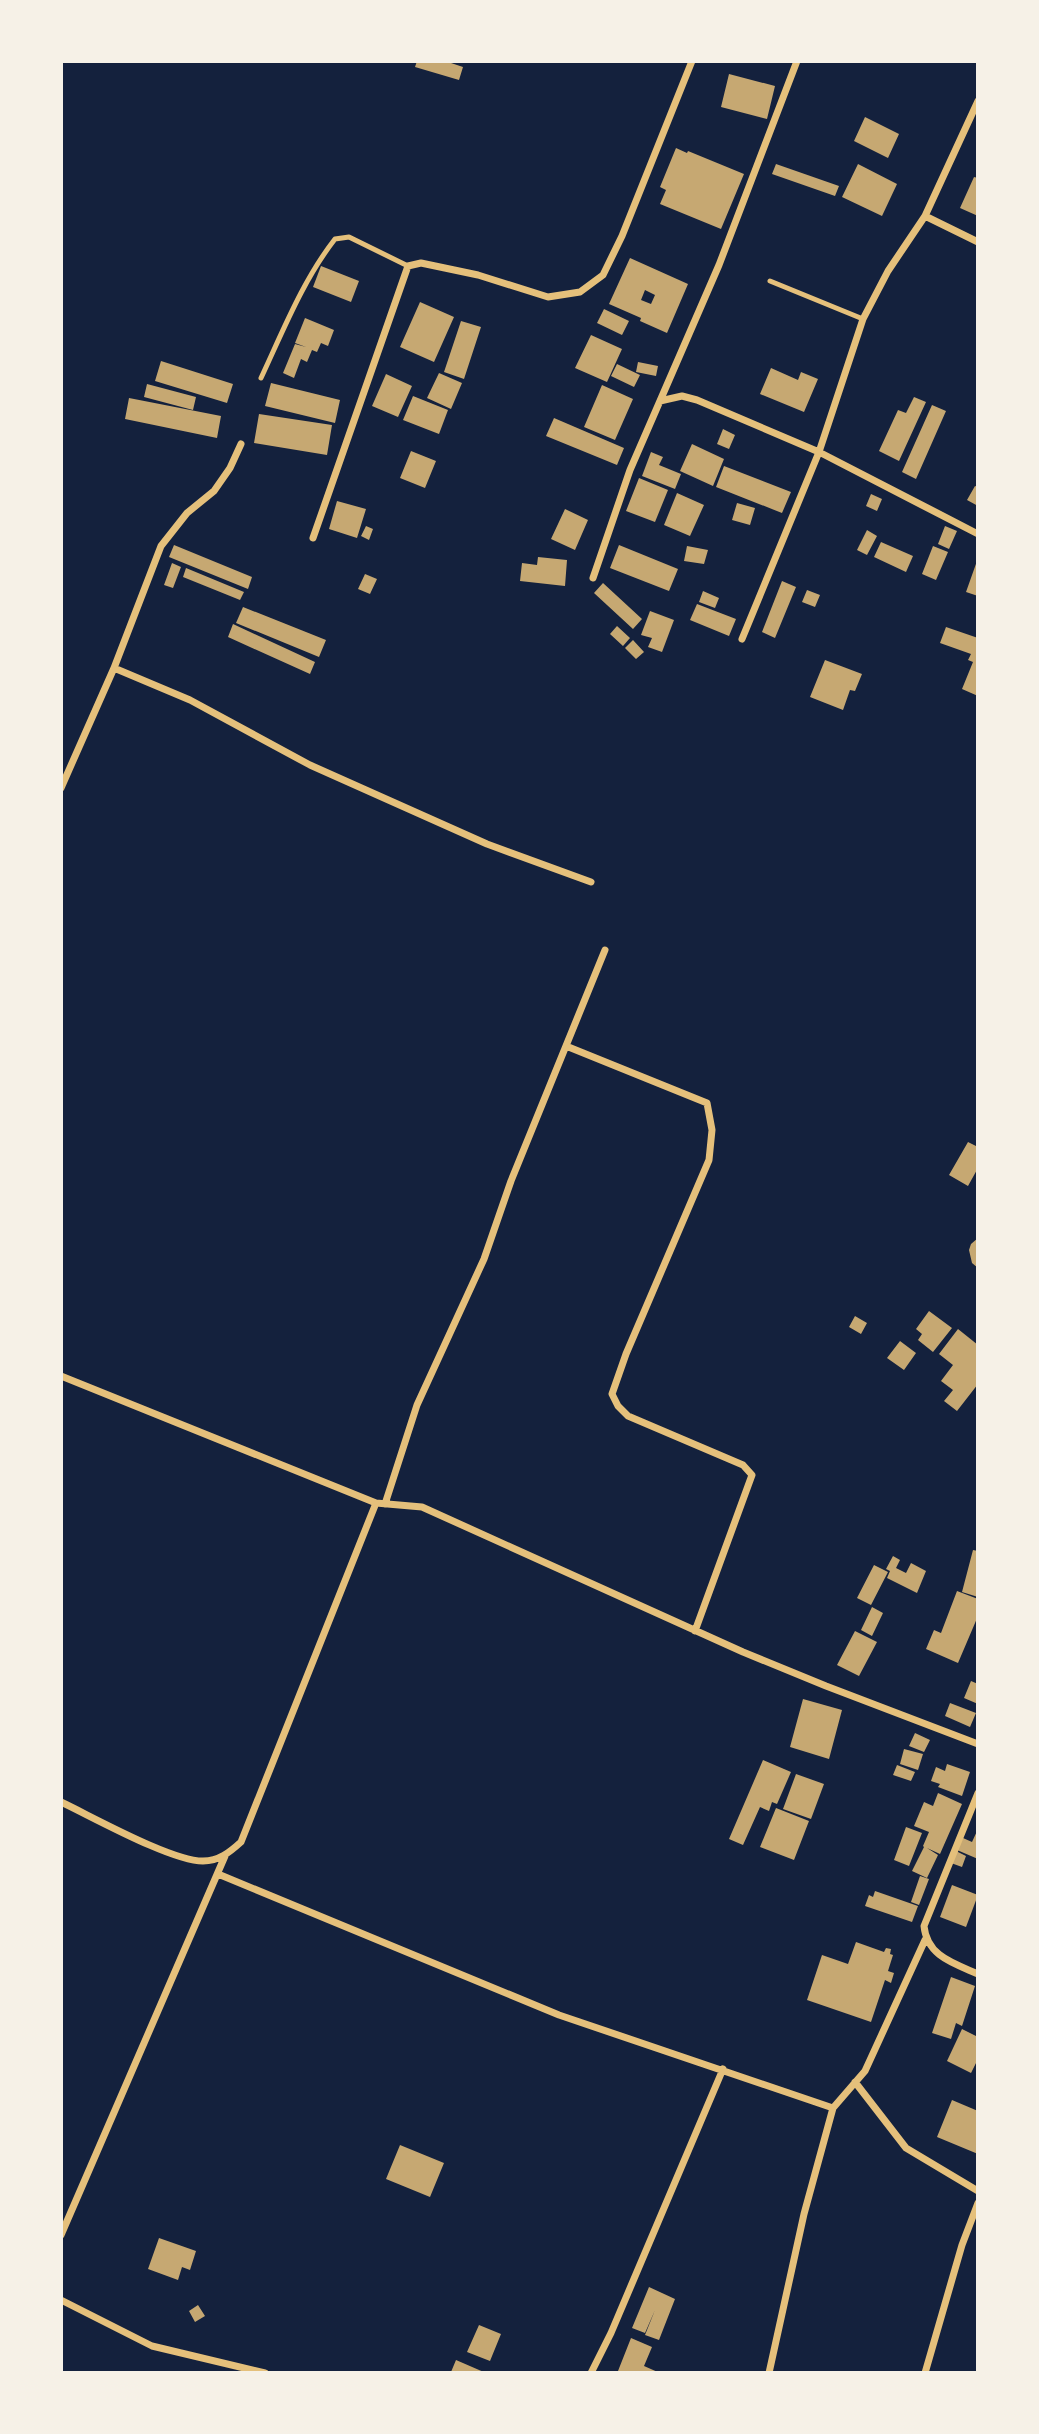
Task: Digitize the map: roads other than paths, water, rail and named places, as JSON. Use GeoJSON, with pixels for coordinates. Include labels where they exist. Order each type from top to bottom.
{"type":"FeatureCollection","features":[{"type":"Feature","properties":{"kind":"street"},"geometry":{"type":"LineString","coordinates":[[313,538],[408,266],[421,263],[478,275],[548,297],[580,292],[603,275],[622,236],[692,61]]}},
{"type":"Feature","properties":{"kind":"street"},"geometry":{"type":"LineString","coordinates":[[593,578],[630,470],[719,265],[797,61]]}},
{"type":"Feature","properties":{"kind":"street"},"geometry":{"type":"LineString","coordinates":[[742,639],[819,452],[863,319],[888,271],[925,216],[978,101]]}},
{"type":"Feature","properties":{"kind":"street"},"geometry":{"type":"LineString","coordinates":[[925,216],[978,242]]}},
{"type":"Feature","properties":{"kind":"street"},"geometry":{"type":"LineString","coordinates":[[660,401],[682,396],[697,400],[819,452],[978,534]]}},
{"type":"Feature","properties":{"kind":"street"},"geometry":{"type":"LineString","coordinates":[[61,788],[114,668],[161,546],[187,513],[215,491],[230,468],[241,443]]}},
{"type":"Feature","properties":{"kind":"street"},"geometry":{"type":"LineString","coordinates":[[114,668],[190,700],[310,765],[461,833],[591,882]]}},
{"type":"Feature","properties":{"kind":"street"},"geometry":{"type":"LineString","coordinates":[[61,2235],[225,1856],[241,1842],[380,1503],[417,1405],[484,1259],[511,1181],[605,950]]}},
{"type":"Feature","properties":{"kind":"street"},"geometry":{"type":"LineString","coordinates":[[566,1046],[706,1103],[712,1130],[709,1160],[626,1354],[612,1394],[628,1416],[743,1465],[752,1475],[695,1631]]}},
{"type":"Feature","properties":{"kind":"street"},"geometry":{"type":"LineString","coordinates":[[61,1376],[380,1503],[422,1507],[695,1631],[826,1686],[978,1744]]}},
{"type":"Feature","properties":{"kind":"street"},"geometry":{"type":"LineString","coordinates":[[769,2373],[803,2214],[833,2108],[865,2071],[925,1940],[924,1926],[978,1793]]}},
{"type":"Feature","properties":{"kind":"street"},"geometry":{"type":"LineString","coordinates":[[61,1802],[167,1852],[202,1861],[225,1856]]}},
{"type":"Feature","properties":{"kind":"street"},"geometry":{"type":"LineString","coordinates":[[218,1874],[559,2015],[833,2108]]}},
{"type":"Feature","properties":{"kind":"street"},"geometry":{"type":"LineString","coordinates":[[925,1940],[945,1959],[978,1974]]}},
{"type":"Feature","properties":{"kind":"street"},"geometry":{"type":"LineString","coordinates":[[591,2373],[611,2333],[723,2069]]}},
{"type":"Feature","properties":{"kind":"street"},"geometry":{"type":"LineString","coordinates":[[855,2082],[906,2148],[978,2191]]}},
{"type":"Feature","properties":{"kind":"street"},"geometry":{"type":"LineString","coordinates":[[925,2373],[962,2245],[978,2203]]}},
{"type":"Feature","properties":{"kind":"street"},"geometry":{"type":"LineString","coordinates":[[61,2300],[152,2346],[265,2373]]}},
{"type":"Feature","properties":{"kind":"lane"},"geometry":{"type":"LineString","coordinates":[[261,378],[296,303],[324,253],[335,239],[349,237],[408,266]]}},
{"type":"Feature","properties":{"kind":"lane"},"geometry":{"type":"LineString","coordinates":[[770,281],[863,319]]}}]}
